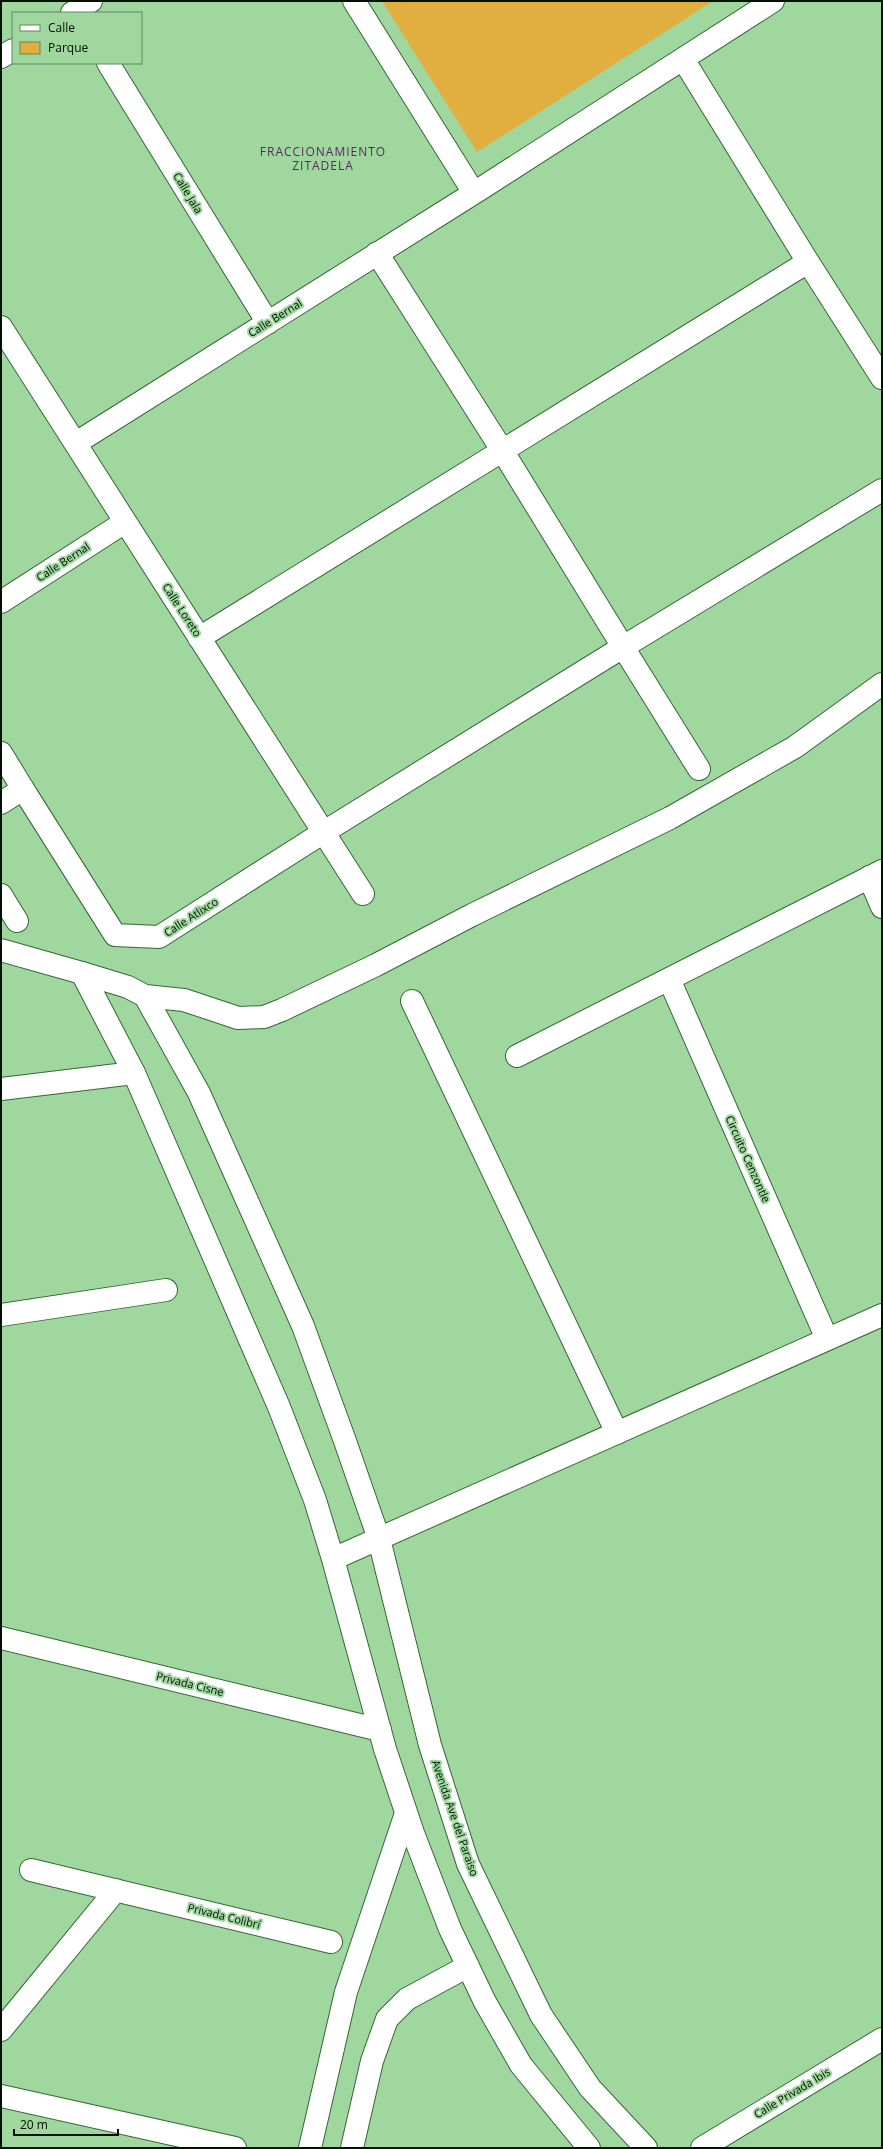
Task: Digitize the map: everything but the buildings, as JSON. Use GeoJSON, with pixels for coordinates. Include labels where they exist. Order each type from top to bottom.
{"type":"FeatureCollection","features":[{"type":"Feature","properties":{"kind":"street"},"geometry":{"type":"LineString","coordinates":[[354,1],[474,193]]}},
{"type":"Feature","properties":{"kind":"street","name":"Calle Bernal"},"geometry":{"type":"LineString","coordinates":[[76,444],[474,193],[773,1]]}},
{"type":"Feature","properties":{"kind":"street"},"geometry":{"type":"LineString","coordinates":[[1,57],[12,51]]}},
{"type":"Feature","properties":{"kind":"street"},"geometry":{"type":"LineString","coordinates":[[683,59],[808,262],[882,378]]}},
{"type":"Feature","properties":{"kind":"street","name":"Calle Jala"},"geometry":{"type":"LineString","coordinates":[[109,64],[268,323]]}},
{"type":"Feature","properties":{"kind":"street"},"geometry":{"type":"LineString","coordinates":[[378,254],[502,450],[699,769]]}},
{"type":"Feature","properties":{"kind":"street"},"geometry":{"type":"LineString","coordinates":[[199,638],[808,262]]}},
{"type":"Feature","properties":{"kind":"street","name":"Calle Loreto"},"geometry":{"type":"LineString","coordinates":[[1,327],[363,894]]}},
{"type":"Feature","properties":{"kind":"street"},"geometry":{"type":"LineString","coordinates":[[324,832],[623,647],[882,490]]}},
{"type":"Feature","properties":{"kind":"street","name":"Calle Bernal"},"geometry":{"type":"LineString","coordinates":[[1,602],[125,522]]}},
{"type":"Feature","properties":{"kind":"street"},"geometry":{"type":"LineString","coordinates":[[1,950],[128,987],[146,996],[184,1000],[238,1018],[264,1017],[376,966],[472,915],[670,818],[795,747],[882,684]]}},
{"type":"Feature","properties":{"kind":"street"},"geometry":{"type":"LineString","coordinates":[[1,753],[23,789],[1,803]]}},
{"type":"Feature","properties":{"kind":"street","name":"Calle Atlixco"},"geometry":{"type":"LineString","coordinates":[[23,789],[115,935],[159,937],[324,832]]}},
{"type":"Feature","properties":{"kind":"street"},"geometry":{"type":"LineString","coordinates":[[517,1056],[876,874],[882,907]]}},
{"type":"Feature","properties":{"kind":"street"},"geometry":{"type":"LineString","coordinates":[[1,895],[17,921]]}},
{"type":"Feature","properties":{"kind":"street"},"geometry":{"type":"LineString","coordinates":[[82,973],[134,1073],[279,1407],[315,1500],[333,1559],[380,1730],[406,1813],[450,1929],[487,2006],[521,2065],[589,2148]]}},
{"type":"Feature","properties":{"kind":"street","name":"Circuito Cenzontle"},"geometry":{"type":"LineString","coordinates":[[669,979],[827,1339]]}},
{"type":"Feature","properties":{"kind":"street","name":"Avenida Ave del Paraiso"},"geometry":{"type":"LineString","coordinates":[[146,996],[199,1093],[302,1326],[379,1539],[430,1745],[468,1864],[540,2015],[590,2088],[646,2148]]}},
{"type":"Feature","properties":{"kind":"street"},"geometry":{"type":"LineString","coordinates":[[412,1001],[616,1433]]}},
{"type":"Feature","properties":{"kind":"street"},"geometry":{"type":"LineString","coordinates":[[1,1089],[134,1073]]}},
{"type":"Feature","properties":{"kind":"street"},"geometry":{"type":"LineString","coordinates":[[1,1315],[166,1290]]}},
{"type":"Feature","properties":{"kind":"street"},"geometry":{"type":"LineString","coordinates":[[333,1559],[882,1315]]}},
{"type":"Feature","properties":{"kind":"street","name":"Privada Cisne"},"geometry":{"type":"LineString","coordinates":[[1,1638],[380,1730]]}},
{"type":"Feature","properties":{"kind":"street"},"geometry":{"type":"LineString","coordinates":[[310,2148],[346,1992],[406,1813]]}},
{"type":"Feature","properties":{"kind":"street","name":"Privada Colibrí"},"geometry":{"type":"LineString","coordinates":[[31,1870],[331,1942]]}},
{"type":"Feature","properties":{"kind":"street"},"geometry":{"type":"LineString","coordinates":[[1,2030],[116,1890]]}},
{"type":"Feature","properties":{"kind":"street"},"geometry":{"type":"LineString","coordinates":[[352,2148],[372,2061],[387,2020],[407,1999],[468,1966]]}},
{"type":"Feature","properties":{"kind":"street","name":"Calle Privada Ibis"},"geometry":{"type":"LineString","coordinates":[[702,2148],[882,2039]]}},
{"type":"Feature","properties":{"kind":"street"},"geometry":{"type":"LineString","coordinates":[[1,2096],[235,2148]]}},
{"type":"Feature","properties":{"kind":"green space"},"geometry":{"type":"Polygon","coordinates":[[[382,1],[713,1],[477,152],[382,1]]]}},
{"type":"Feature","properties":{"kind":"district","name":"FRACCIONAMIENTO ZITADELA"},"geometry":{"type":"Point","coordinates":[323,159]}}]}
